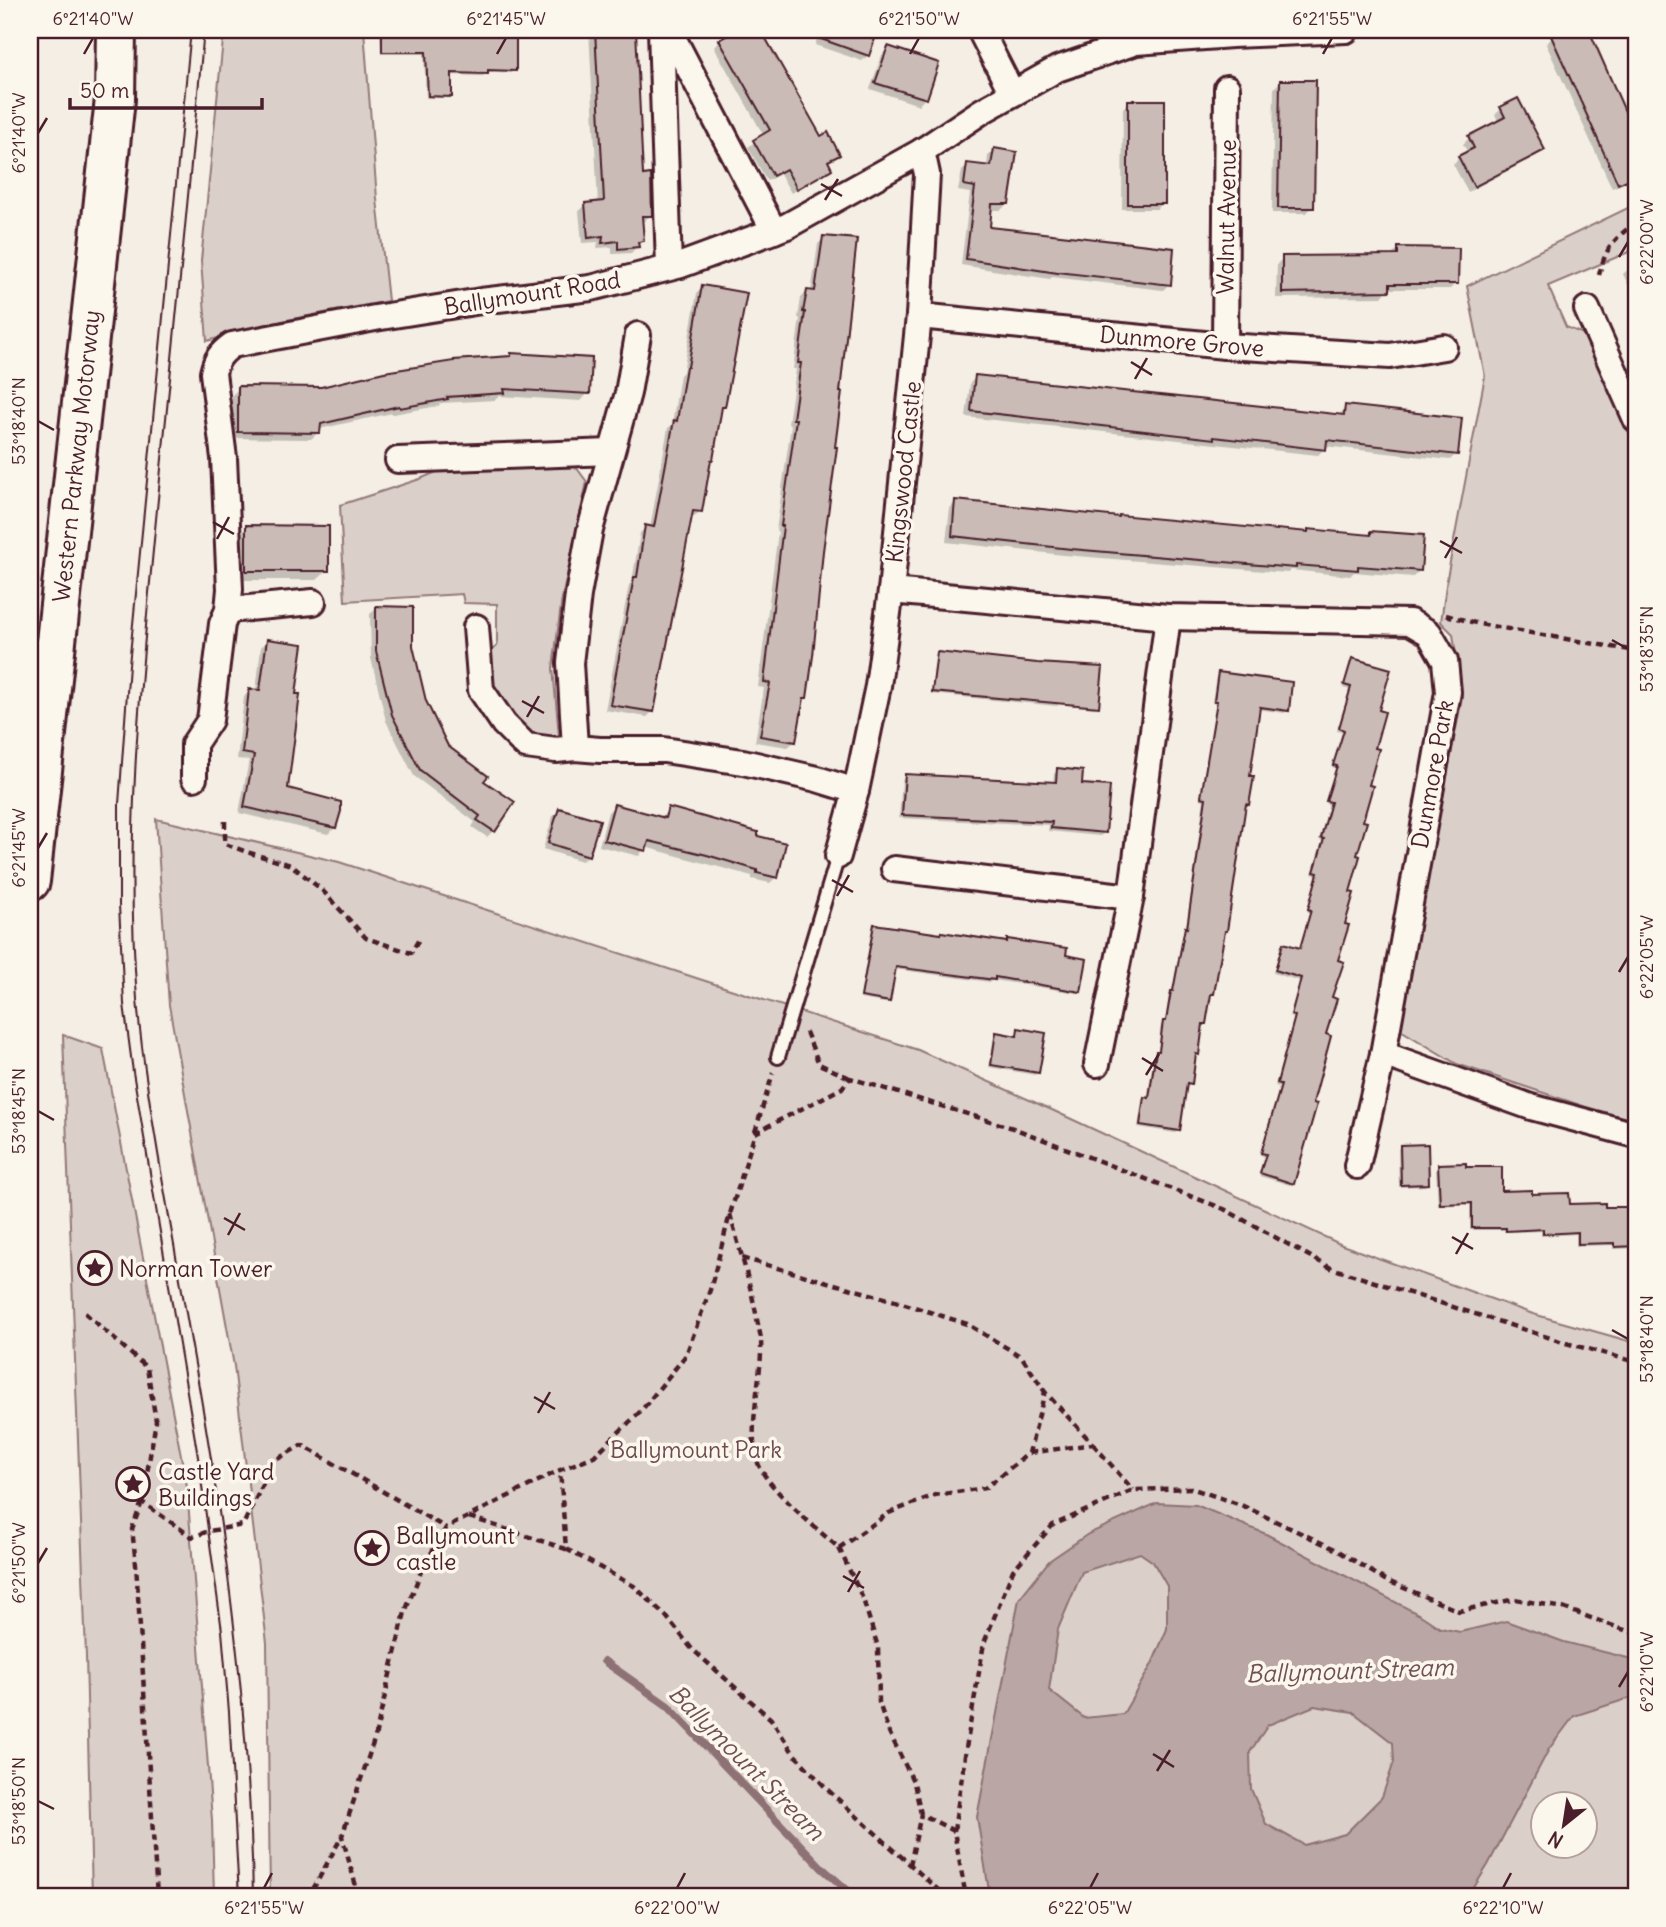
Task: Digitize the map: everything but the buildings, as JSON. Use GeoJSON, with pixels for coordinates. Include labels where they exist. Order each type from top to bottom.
{"type":"FeatureCollection","features":[{"type":"Feature","properties":{"kind":"highway","name":"Western Parkway Motorway"},"geometry":{"type":"LineString","coordinates":[[30,881],[115,99],[116,30]]}},
{"type":"Feature","properties":{"kind":"highway"},"geometry":{"type":"LineString","coordinates":[[115,99],[139,30]]}},
{"type":"Feature","properties":{"kind":"street"},"geometry":{"type":"LineString","coordinates":[[661,30],[669,267]]}},
{"type":"Feature","properties":{"kind":"street"},"geometry":{"type":"LineString","coordinates":[[669,30],[774,231]]}},
{"type":"Feature","properties":{"kind":"street"},"geometry":{"type":"LineString","coordinates":[[980,30],[1012,93]]}},
{"type":"Feature","properties":{"kind":"street","name":"Ballymount Road"},"geometry":{"type":"LineString","coordinates":[[194,778],[194,744],[209,720],[222,624],[228,610],[230,589],[224,458],[213,373],[216,360],[232,345],[481,301],[591,288],[681,265],[787,226],[922,151],[982,111],[1057,69],[1136,42],[1346,30]]}},
{"type":"Feature","properties":{"kind":"street","name":"Walnut Avenue"},"geometry":{"type":"LineString","coordinates":[[1224,346],[1227,88]]}},
{"type":"Feature","properties":{"kind":"street","name":"Kingswood Castle"},"geometry":{"type":"LineString","coordinates":[[838,856],[856,791],[878,686],[891,591],[919,316],[927,174],[922,151]]}},
{"type":"Feature","properties":{"kind":"street"},"geometry":{"type":"LineString","coordinates":[[1587,309],[1636,419]]}},
{"type":"Feature","properties":{"kind":"street","name":"Dunmore Grove"},"geometry":{"type":"LineString","coordinates":[[919,316],[1224,346],[1390,356],[1444,346]]}},
{"type":"Feature","properties":{"kind":"street"},"geometry":{"type":"LineString","coordinates":[[575,748],[570,663],[578,595],[590,530],[628,393],[638,335]]}},
{"type":"Feature","properties":{"kind":"street"},"geometry":{"type":"LineString","coordinates":[[398,460],[611,452]]}},
{"type":"Feature","properties":{"kind":"street","name":"Dunmore Park"},"geometry":{"type":"LineString","coordinates":[[891,591],[1168,617],[1410,622],[1429,633],[1445,661],[1447,692],[1383,1054],[1357,1166]]}},
{"type":"Feature","properties":{"kind":"street"},"geometry":{"type":"LineString","coordinates":[[228,610],[313,602]]}},
{"type":"Feature","properties":{"kind":"street"},"geometry":{"type":"LineString","coordinates":[[1097,1064],[1131,897],[1168,617]]}},
{"type":"Feature","properties":{"kind":"street"},"geometry":{"type":"LineString","coordinates":[[477,627],[481,691],[504,724],[526,746],[556,750],[664,750],[743,762],[856,791]]}},
{"type":"Feature","properties":{"kind":"street"},"geometry":{"type":"LineString","coordinates":[[894,869],[1131,897]]}},
{"type":"Feature","properties":{"kind":"street"},"geometry":{"type":"LineString","coordinates":[[1383,1054],[1531,1107],[1636,1135]]}},
{"type":"Feature","properties":{"kind":"lane"},"geometry":{"type":"LineString","coordinates":[[778,1057],[838,856]]}},
{"type":"Feature","properties":{"kind":"path"},"geometry":{"type":"LineString","coordinates":[[1600,275],[1604,255],[1619,235],[1636,222]]}},
{"type":"Feature","properties":{"kind":"path"},"geometry":{"type":"LineString","coordinates":[[1435,612],[1479,624],[1636,651]]}},
{"type":"Feature","properties":{"kind":"path"},"geometry":{"type":"LineString","coordinates":[[225,821],[225,844],[291,866],[322,890],[366,938],[411,953],[419,939]]}},
{"type":"Feature","properties":{"kind":"path"},"geometry":{"type":"LineString","coordinates":[[805,1025],[806,1035],[819,1064],[850,1077],[1013,1128],[1224,1209],[1331,1268],[1636,1363]]}},
{"type":"Feature","properties":{"kind":"path"},"geometry":{"type":"LineString","coordinates":[[255,1897],[311,1893],[342,1836],[375,1737],[405,1612],[422,1569],[446,1528],[560,1470],[594,1456],[641,1411],[686,1355],[710,1290],[778,1057]]}},
{"type":"Feature","properties":{"kind":"path"},"geometry":{"type":"LineString","coordinates":[[755,1133],[842,1088],[850,1077]]}},
{"type":"Feature","properties":{"kind":"path"},"geometry":{"type":"LineString","coordinates":[[730,1214],[752,1294],[761,1340],[753,1433],[758,1464],[774,1488],[839,1548],[863,1599],[878,1647],[879,1703],[889,1732],[914,1783],[921,1814],[910,1865]]}},
{"type":"Feature","properties":{"kind":"path"},"geometry":{"type":"LineString","coordinates":[[742,1258],[967,1324],[1022,1357],[1045,1392],[1133,1490]]}},
{"type":"Feature","properties":{"kind":"path"},"geometry":{"type":"LineString","coordinates":[[85,1313],[147,1368],[156,1421],[142,1502],[132,1529],[157,1897]]}},
{"type":"Feature","properties":{"kind":"path"},"geometry":{"type":"LineString","coordinates":[[1029,1453],[1045,1392]]}},
{"type":"Feature","properties":{"kind":"path"},"geometry":{"type":"LineString","coordinates":[[839,1548],[889,1513],[935,1495],[985,1488],[1029,1453],[1093,1444]]}},
{"type":"Feature","properties":{"kind":"path"},"geometry":{"type":"LineString","coordinates":[[142,1502],[192,1537],[243,1525],[274,1461],[302,1445],[446,1528]]}},
{"type":"Feature","properties":{"kind":"path"},"geometry":{"type":"LineString","coordinates":[[560,1470],[566,1549]]}},
{"type":"Feature","properties":{"kind":"path"},"geometry":{"type":"LineString","coordinates":[[966,1897],[954,1831],[984,1643],[1013,1570],[1053,1525],[1133,1490],[1191,1489],[1241,1505],[1337,1550],[1385,1580],[1459,1611],[1515,1599],[1563,1608],[1636,1634]]}},
{"type":"Feature","properties":{"kind":"path"},"geometry":{"type":"LineString","coordinates":[[469,1517],[566,1549],[634,1586],[666,1616],[692,1649],[771,1719],[794,1754],[830,1792],[946,1897]]}},
{"type":"Feature","properties":{"kind":"path"},"geometry":{"type":"LineString","coordinates":[[921,1814],[954,1831]]}},
{"type":"Feature","properties":{"kind":"path"},"geometry":{"type":"LineString","coordinates":[[342,1836],[359,1897]]}},
{"type":"Feature","properties":{"kind":"green space"},"geometry":{"type":"Polygon","coordinates":[[[224,30],[364,30],[388,301],[282,321],[207,341],[201,261],[224,30]]]}},
{"type":"Feature","properties":{"kind":"green space"},"geometry":{"type":"Polygon","coordinates":[[[1636,204],[1636,249],[1548,286],[1566,327],[1586,335],[1636,448],[1636,1122],[1457,1064],[1399,1029],[1462,697],[1453,634],[1441,622],[1485,376],[1467,286],[1636,204]]]}},
{"type":"Feature","properties":{"kind":"green space"},"geometry":{"type":"Polygon","coordinates":[[[576,467],[587,482],[562,598],[553,668],[559,736],[553,738],[528,735],[491,688],[490,652],[497,646],[497,604],[464,603],[462,594],[345,601],[340,505],[441,470],[576,467]]]}},
{"type":"Feature","properties":{"kind":"green space","name":"Ballymount Park"},"geometry":{"type":"Polygon","coordinates":[[[156,819],[339,862],[918,1050],[1342,1245],[1533,1314],[1636,1343],[1636,1897],[270,1897],[267,1643],[234,1366],[169,1005],[156,819]]]}},
{"type":"Feature","properties":{"kind":"green space"},"geometry":{"type":"Polygon","coordinates":[[[63,1035],[103,1049],[187,1487],[212,1820],[214,1897],[92,1897],[86,1656],[63,1035]]]}},
{"type":"Feature","properties":{"kind":"water"},"geometry":{"type":"Polygon","coordinates":[[[1157,1503],[1196,1505],[1266,1534],[1440,1628],[1460,1632],[1506,1621],[1564,1642],[1636,1660],[1636,1696],[1574,1716],[1549,1749],[1488,1865],[1468,1897],[990,1897],[977,1817],[1019,1599],[1049,1561],[1088,1534],[1157,1503]],[[1140,1553],[1082,1572],[1058,1629],[1049,1690],[1084,1718],[1123,1714],[1152,1664],[1167,1629],[1167,1586],[1153,1562],[1140,1553]],[[1314,1706],[1268,1725],[1250,1752],[1251,1789],[1266,1824],[1304,1845],[1345,1834],[1382,1797],[1394,1762],[1393,1743],[1353,1712],[1314,1706]]]}},
{"type":"Feature","properties":{"kind":"waterway","name":"Ballymount Stream"},"geometry":{"type":"LineString","coordinates":[[604,1661],[668,1706],[822,1868],[855,1897]]}},
{"type":"Feature","properties":{"kind":"tram line"},"geometry":{"type":"LineString","coordinates":[[191,30],[129,665],[119,804],[119,905],[124,1004],[133,1072],[198,1457],[222,1631],[239,1897]]}},
{"type":"Feature","properties":{"kind":"tram line"},"geometry":{"type":"LineString","coordinates":[[204,30],[140,693],[133,814],[133,937],[137,999],[148,1088],[209,1445],[228,1574],[247,1767],[253,1897]]}},
{"type":"Feature","properties":{"kind":"place","name":"Norman Tower"},"geometry":{"type":"Point","coordinates":[95,1268]}},
{"type":"Feature","properties":{"kind":"place","name":"Castle Yard Buildings"},"geometry":{"type":"Point","coordinates":[133,1484]}},
{"type":"Feature","properties":{"kind":"place","name":"Ballymount castle"},"geometry":{"type":"Point","coordinates":[372,1548]}}]}
